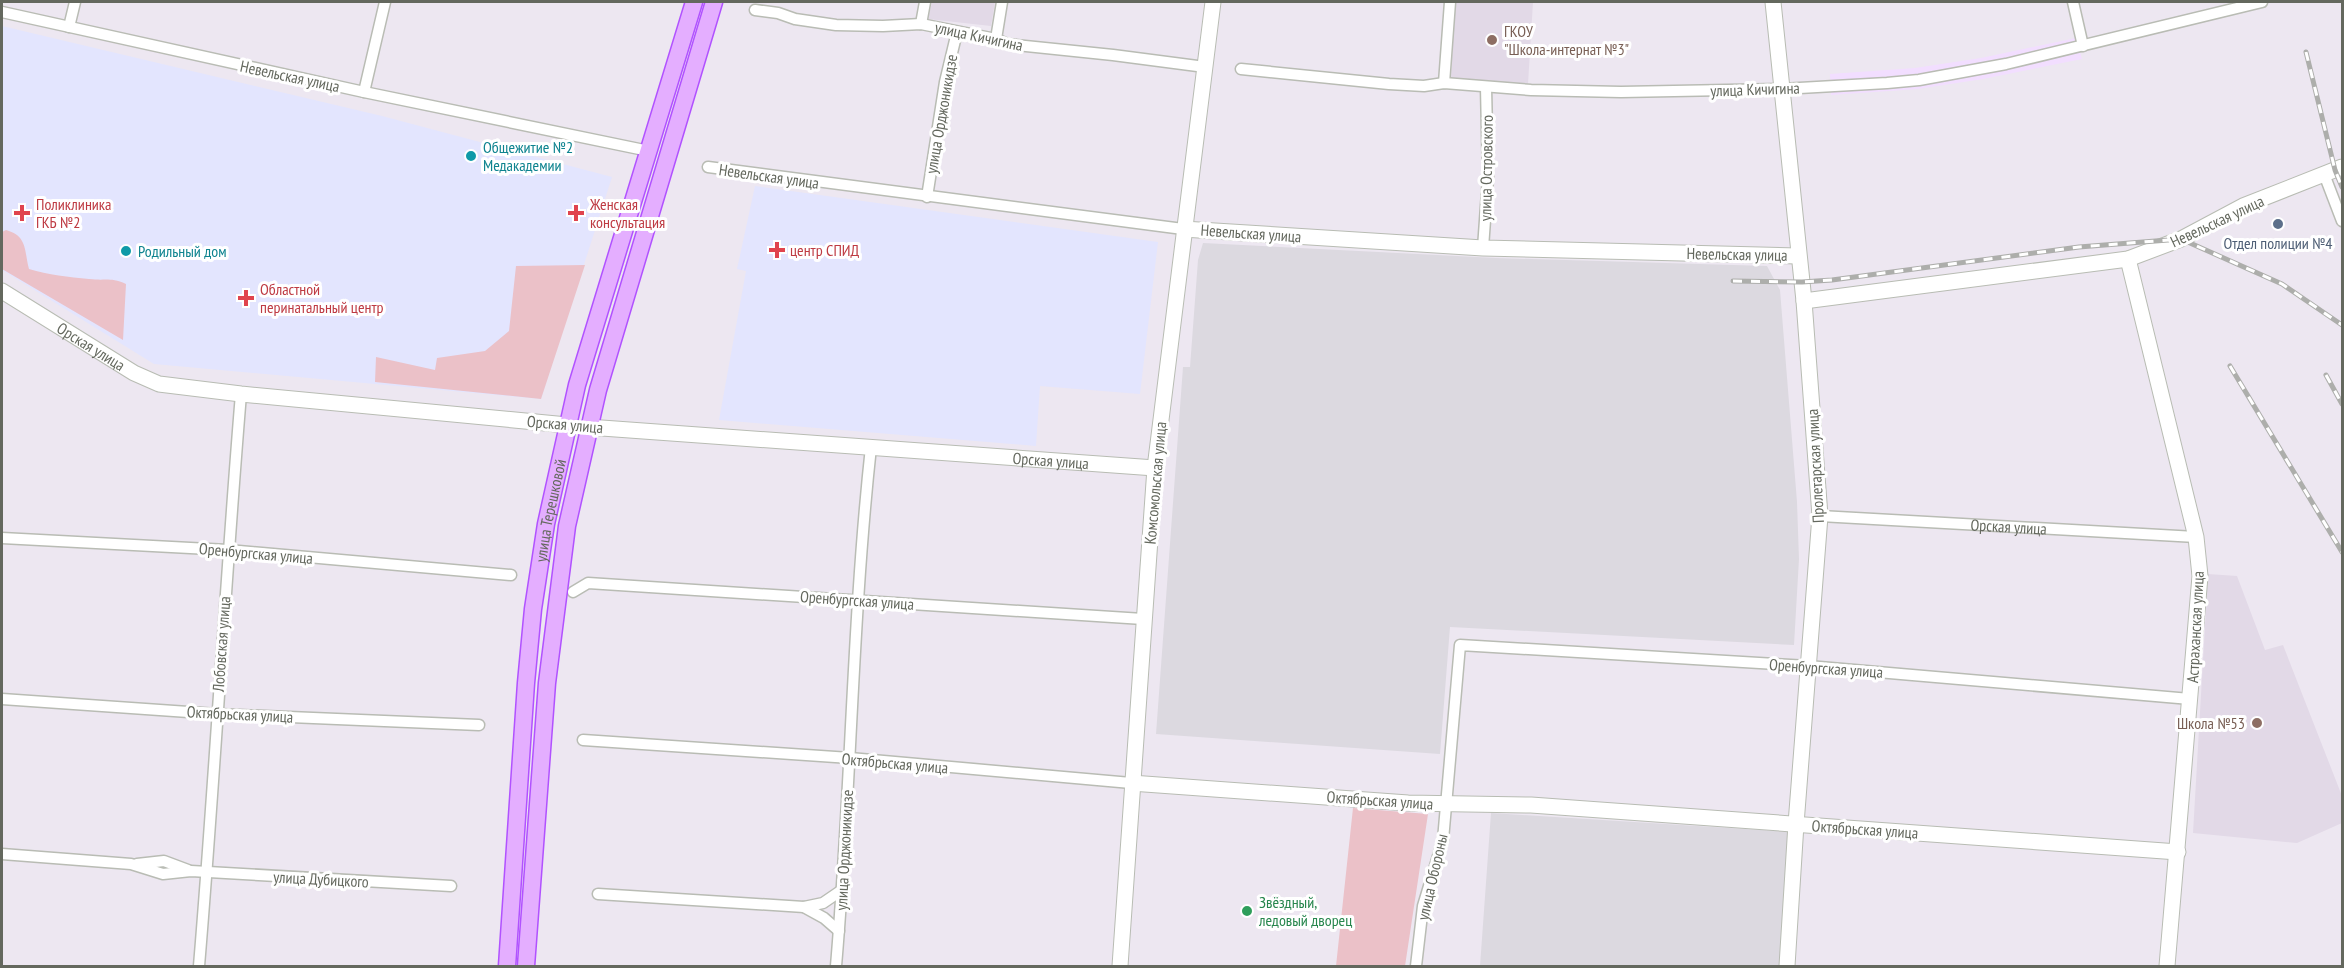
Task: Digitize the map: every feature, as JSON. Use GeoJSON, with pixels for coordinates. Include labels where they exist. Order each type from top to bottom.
{"type":"FeatureCollection","features":[{"type":"Feature","properties":{"kind":"main road","name":"улица Терешковой"},"geometry":{"type":"LineString","coordinates":[[507,966],[526,683],[533,609],[546,524],[577,385],[694,2]]}},
{"type":"Feature","properties":{"kind":"main road","name":"улица Терешковой"},"geometry":{"type":"LineString","coordinates":[[526,966],[547,683],[567,526],[588,427],[714,2]]}},
{"type":"Feature","properties":{"kind":"main road","name":"Комсомольская улица"},"geometry":{"type":"LineString","coordinates":[[1120,966],[1131,783],[1155,468],[1213,2]]}},
{"type":"Feature","properties":{"kind":"main road","name":"Пролетарская улица"},"geometry":{"type":"LineString","coordinates":[[1773,2],[1804,301],[1820,516],[1787,966]]}},
{"type":"Feature","properties":{"kind":"main road","name":"Невельская улица"},"geometry":{"type":"LineString","coordinates":[[1804,301],[2128,259],[2181,239],[2243,206],[2343,167]]}},
{"type":"Feature","properties":{"kind":"main road","name":"Невельская улица"},"geometry":{"type":"LineString","coordinates":[[1183,229],[1483,248],[1798,256]]}},
{"type":"Feature","properties":{"kind":"main road","name":"Астраханская улица"},"geometry":{"type":"LineString","coordinates":[[2128,259],[2196,537],[2200,576],[2167,966]]}},
{"type":"Feature","properties":{"kind":"main road","name":"Орская улица"},"geometry":{"type":"LineString","coordinates":[[2,291],[146,380],[170,386],[588,427],[1155,468]]}},
{"type":"Feature","properties":{"kind":"main road","name":"Октябрьская улица"},"geometry":{"type":"LineString","coordinates":[[1131,783],[1408,803],[1531,805],[2178,852]]}},
{"type":"Feature","properties":{"kind":"street"},"geometry":{"type":"LineString","coordinates":[[69,27],[75,2]]}},
{"type":"Feature","properties":{"kind":"street"},"geometry":{"type":"LineString","coordinates":[[364,92],[385,2]]}},
{"type":"Feature","properties":{"kind":"street"},"geometry":{"type":"LineString","coordinates":[[921,24],[925,2]]}},
{"type":"Feature","properties":{"kind":"street"},"geometry":{"type":"LineString","coordinates":[[996,39],[1002,2]]}},
{"type":"Feature","properties":{"kind":"street"},"geometry":{"type":"LineString","coordinates":[[1444,83],[1450,2]]}},
{"type":"Feature","properties":{"kind":"street"},"geometry":{"type":"LineString","coordinates":[[2073,2],[2083,46]]}},
{"type":"Feature","properties":{"kind":"street","name":"улица Кичигина"},"geometry":{"type":"LineString","coordinates":[[1241,69],[1389,84],[1424,86],[1444,83],[1531,90],[1621,92],[1782,89],[1919,80],[2006,64],[2257,2]]}},
{"type":"Feature","properties":{"kind":"street","name":"улица Кичигина"},"geometry":{"type":"LineString","coordinates":[[755,10],[778,13],[795,20],[836,25],[921,24],[1019,46],[1205,67]]}},
{"type":"Feature","properties":{"kind":"street","name":"Невельская улица"},"geometry":{"type":"LineString","coordinates":[[2,12],[364,92],[650,151]]}},
{"type":"Feature","properties":{"kind":"street","name":"улица Орджоникидзе"},"geometry":{"type":"LineString","coordinates":[[927,197],[945,82],[957,32]]}},
{"type":"Feature","properties":{"kind":"street","name":"улица Островского"},"geometry":{"type":"LineString","coordinates":[[1483,248],[1488,178],[1486,87]]}},
{"type":"Feature","properties":{"kind":"street","name":"Невельская улица"},"geometry":{"type":"LineString","coordinates":[[708,168],[1183,229]]}},
{"type":"Feature","properties":{"kind":"street"},"geometry":{"type":"LineString","coordinates":[[2324,174],[2343,221]]}},
{"type":"Feature","properties":{"kind":"street","name":"Лобовская улица"},"geometry":{"type":"LineString","coordinates":[[199,966],[241,394]]}},
{"type":"Feature","properties":{"kind":"street","name":"улица Орджоникидзе"},"geometry":{"type":"LineString","coordinates":[[836,966],[850,758],[856,600],[871,447]]}},
{"type":"Feature","properties":{"kind":"street","name":"Орская улица"},"geometry":{"type":"LineString","coordinates":[[1820,516],[2196,537]]}},
{"type":"Feature","properties":{"kind":"street","name":"Оренбургская улица"},"geometry":{"type":"LineString","coordinates":[[2,538],[228,550],[510,575]]}},
{"type":"Feature","properties":{"kind":"street","name":"Оренбургская улица"},"geometry":{"type":"LineString","coordinates":[[573,592],[588,583],[1143,619]]}},
{"type":"Feature","properties":{"kind":"street","name":"Оренбургская улица"},"geometry":{"type":"LineString","coordinates":[[1460,645],[1808,666],[2190,699]]}},
{"type":"Feature","properties":{"kind":"street","name":"улица Обороны"},"geometry":{"type":"LineString","coordinates":[[1416,966],[1423,906],[1443,840],[1444,804],[1460,645]]}},
{"type":"Feature","properties":{"kind":"street","name":"Октябрьская улица"},"geometry":{"type":"LineString","coordinates":[[2,699],[217,714],[479,725]]}},
{"type":"Feature","properties":{"kind":"street","name":"Октябрьская улица"},"geometry":{"type":"LineString","coordinates":[[583,740],[850,758],[1131,783]]}},
{"type":"Feature","properties":{"kind":"street","name":"улица Дубицкого"},"geometry":{"type":"LineString","coordinates":[[2,854],[131,864],[163,874],[191,871],[451,886]]}},
{"type":"Feature","properties":{"kind":"street"},"geometry":{"type":"LineString","coordinates":[[598,894],[804,907],[823,903],[842,890]]}},
{"type":"Feature","properties":{"kind":"street"},"geometry":{"type":"LineString","coordinates":[[804,907],[824,918],[839,931]]}},
{"type":"Feature","properties":{"kind":"shaded area"},"geometry":{"type":"Polygon","coordinates":[[[932,2],[995,2],[991,26],[928,19],[932,2]]]}},
{"type":"Feature","properties":{"kind":"shaded area","name":"ГКОУ \"Школа-интернат №3\""},"geometry":{"type":"Polygon","coordinates":[[[1455,2],[1533,2],[1528,84],[1451,79],[1455,2]]]}},
{"type":"Feature","properties":{"kind":"shaded area"},"geometry":{"type":"Polygon","coordinates":[[[2,26],[382,116],[612,177],[541,399],[154,364],[2,270],[2,26]]]}},
{"type":"Feature","properties":{"kind":"shaded area"},"geometry":{"type":"Polygon","coordinates":[[[2076,38],[2082,59],[1983,79],[1918,89],[1831,95],[1830,74],[1915,68],[1981,58],[2076,38]]]}},
{"type":"Feature","properties":{"kind":"shaded area"},"geometry":{"type":"Polygon","coordinates":[[[755,186],[1158,242],[1140,394],[1040,386],[1036,446],[719,420],[746,271],[737,269],[755,186]]]}},
{"type":"Feature","properties":{"kind":"shaded area"},"geometry":{"type":"Polygon","coordinates":[[[6,230],[22,240],[29,269],[66,277],[112,280],[126,284],[123,340],[2,269],[2,232],[6,230]]]}},
{"type":"Feature","properties":{"kind":"shaded area"},"geometry":{"type":"Polygon","coordinates":[[[1203,243],[1496,258],[1767,266],[1780,290],[1797,502],[1799,559],[1794,645],[1450,627],[1440,754],[1156,734],[1183,367],[1190,367],[1198,260],[1203,243]]]}},
{"type":"Feature","properties":{"kind":"shaded area"},"geometry":{"type":"Polygon","coordinates":[[[585,265],[541,399],[375,382],[376,357],[435,370],[437,358],[485,351],[509,331],[516,266],[585,265]]]}},
{"type":"Feature","properties":{"kind":"shaded area","name":"Школа №53"},"geometry":{"type":"Polygon","coordinates":[[[2208,574],[2237,576],[2265,650],[2283,645],[2342,796],[2342,823],[2297,843],[2193,833],[2208,574]]]}},
{"type":"Feature","properties":{"kind":"shaded area"},"geometry":{"type":"Polygon","coordinates":[[[1353,808],[1428,814],[1405,966],[1336,966],[1353,808]]]}},
{"type":"Feature","properties":{"kind":"shaded area"},"geometry":{"type":"Polygon","coordinates":[[[1491,813],[1790,832],[1781,966],[1480,966],[1491,813]]]}},
{"type":"Feature","properties":{"kind":"railway"},"geometry":{"type":"LineString","coordinates":[[2306,52],[2335,170],[2342,187]]}},
{"type":"Feature","properties":{"kind":"railway"},"geometry":{"type":"LineString","coordinates":[[1733,281],[1832,280],[2079,247],[2181,239],[2282,284],[2342,325]]}},
{"type":"Feature","properties":{"kind":"railway"},"geometry":{"type":"LineString","coordinates":[[2230,366],[2342,552]]}},
{"type":"Feature","properties":{"kind":"railway"},"geometry":{"type":"LineString","coordinates":[[2326,375],[2342,404]]}},
{"type":"Feature","properties":{"kind":"place","name":"ГКОУ \"Школа-интернат №3\""},"geometry":{"type":"Point","coordinates":[1492,40]}},
{"type":"Feature","properties":{"kind":"place","name":"Общежитие №2 Медакадемии"},"geometry":{"type":"Point","coordinates":[471,156]}},
{"type":"Feature","properties":{"kind":"place","name":"Поликлиника ГКБ №2"},"geometry":{"type":"Point","coordinates":[22,213]}},
{"type":"Feature","properties":{"kind":"place","name":"Женская консультация"},"geometry":{"type":"Point","coordinates":[576,213]}},
{"type":"Feature","properties":{"kind":"place","name":"Отдел полиции №4"},"geometry":{"type":"Point","coordinates":[2278,224]}},
{"type":"Feature","properties":{"kind":"place","name":"центр СПИД"},"geometry":{"type":"Point","coordinates":[777,250]}},
{"type":"Feature","properties":{"kind":"place","name":"Родильный дом"},"geometry":{"type":"Point","coordinates":[126,251]}},
{"type":"Feature","properties":{"kind":"place","name":"Областной перинатальный центр"},"geometry":{"type":"Point","coordinates":[246,298]}},
{"type":"Feature","properties":{"kind":"place","name":"Школа №53"},"geometry":{"type":"Point","coordinates":[2257,723]}},
{"type":"Feature","properties":{"kind":"place","name":"Звёздный, ледовый дворец"},"geometry":{"type":"Point","coordinates":[1247,911]}}]}
